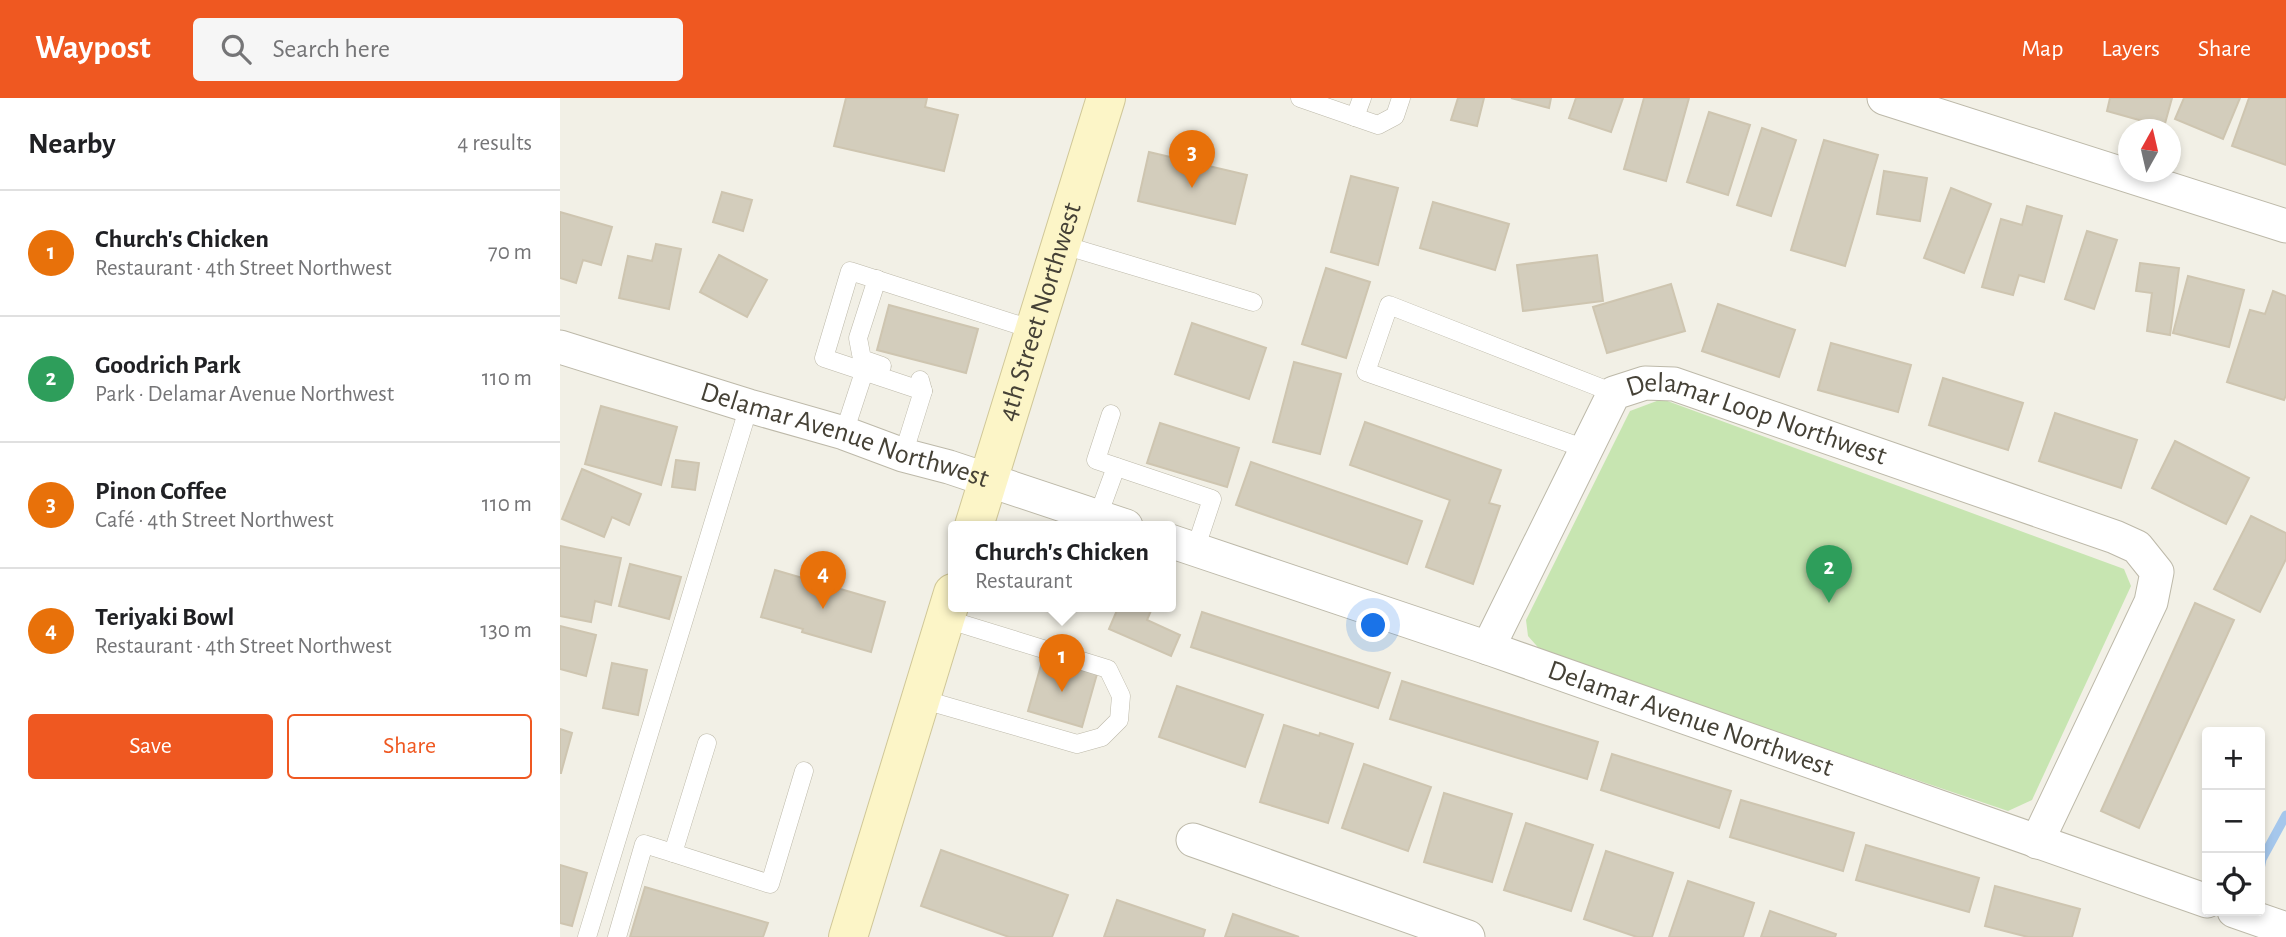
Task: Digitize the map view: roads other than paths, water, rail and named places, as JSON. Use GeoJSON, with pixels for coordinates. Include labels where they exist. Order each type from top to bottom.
{"type":"FeatureCollection","features":[{"type":"Feature","properties":{"kind":"main road","name":"4th Street Northwest"},"geometry":{"type":"LineString","coordinates":[[976,521],[1106,98]]}},
{"type":"Feature","properties":{"kind":"main road"},"geometry":{"type":"LineString","coordinates":[[848,937],[948,612]]}},
{"type":"Feature","properties":{"kind":"street"},"geometry":{"type":"LineString","coordinates":[[1884,98],[2286,226]]}},
{"type":"Feature","properties":{"kind":"street","name":"Delamar Avenue Northwest"},"geometry":{"type":"LineString","coordinates":[[560,347],[844,433],[903,455],[949,467],[1112,521]]}},
{"type":"Feature","properties":{"kind":"street","name":"Delamar Loop Northwest"},"geometry":{"type":"LineString","coordinates":[[1488,648],[1614,393],[1645,383],[1674,384],[2115,537],[2137,547],[2157,572],[2151,602],[2037,842]]}},
{"type":"Feature","properties":{"kind":"street","name":"Delamar Avenue Northwest"},"geometry":{"type":"LineString","coordinates":[[1183,546],[1488,648],[2202,899]]}},
{"type":"Feature","properties":{"kind":"street"},"geometry":{"type":"LineString","coordinates":[[1193,839],[1468,937]]}},
{"type":"Feature","properties":{"kind":"street"},"geometry":{"type":"LineString","coordinates":[[2248,916],[2286,929]]}},
{"type":"Feature","properties":{"kind":"lane"},"geometry":{"type":"LineString","coordinates":[[1300,98],[1378,125],[1395,116],[1401,98]]}},
{"type":"Feature","properties":{"kind":"lane"},"geometry":{"type":"LineString","coordinates":[[1355,117],[1362,98]]}},
{"type":"Feature","properties":{"kind":"lane"},"geometry":{"type":"LineString","coordinates":[[1060,244],[1253,302]]}},
{"type":"Feature","properties":{"kind":"lane"},"geometry":{"type":"LineString","coordinates":[[923,391],[824,358],[850,271],[1034,330]]}},
{"type":"Feature","properties":{"kind":"lane"},"geometry":{"type":"LineString","coordinates":[[877,279],[858,338],[862,359],[920,378],[923,391],[903,455]]}},
{"type":"Feature","properties":{"kind":"lane"},"geometry":{"type":"LineString","coordinates":[[1586,449],[1366,372],[1389,305],[1614,393]]}},
{"type":"Feature","properties":{"kind":"lane"},"geometry":{"type":"LineString","coordinates":[[844,433],[864,372]]}},
{"type":"Feature","properties":{"kind":"lane"},"geometry":{"type":"LineString","coordinates":[[587,937],[749,406]]}},
{"type":"Feature","properties":{"kind":"lane"},"geometry":{"type":"LineString","coordinates":[[1111,414],[1096,460],[1212,499],[1183,546]]}},
{"type":"Feature","properties":{"kind":"lane"},"geometry":{"type":"LineString","coordinates":[[1112,521],[1116,467]]}},
{"type":"Feature","properties":{"kind":"lane"},"geometry":{"type":"LineString","coordinates":[[921,699],[1077,744],[1102,737],[1119,720],[1121,696],[1108,668],[965,612]]}},
{"type":"Feature","properties":{"kind":"lane"},"geometry":{"type":"LineString","coordinates":[[673,853],[707,743]]}},
{"type":"Feature","properties":{"kind":"lane"},"geometry":{"type":"LineString","coordinates":[[617,937],[644,844],[770,884],[804,771]]}},
{"type":"Feature","properties":{"kind":"waterway"},"geometry":{"type":"LineString","coordinates":[[2265,854],[2286,815]]}},
{"type":"Feature","properties":{"kind":"place","name":"Pinon Coffee"},"geometry":{"type":"Point","coordinates":[1192,188]}},
{"type":"Feature","properties":{"kind":"place","name":"Goodrich Park"},"geometry":{"type":"Point","coordinates":[1829,603]}},
{"type":"Feature","properties":{"kind":"place","name":"Teriyaki Bowl"},"geometry":{"type":"Point","coordinates":[823,609]}},
{"type":"Feature","properties":{"kind":"place","name":"Church's Chicken"},"geometry":{"type":"Point","coordinates":[1062,692]}}]}
